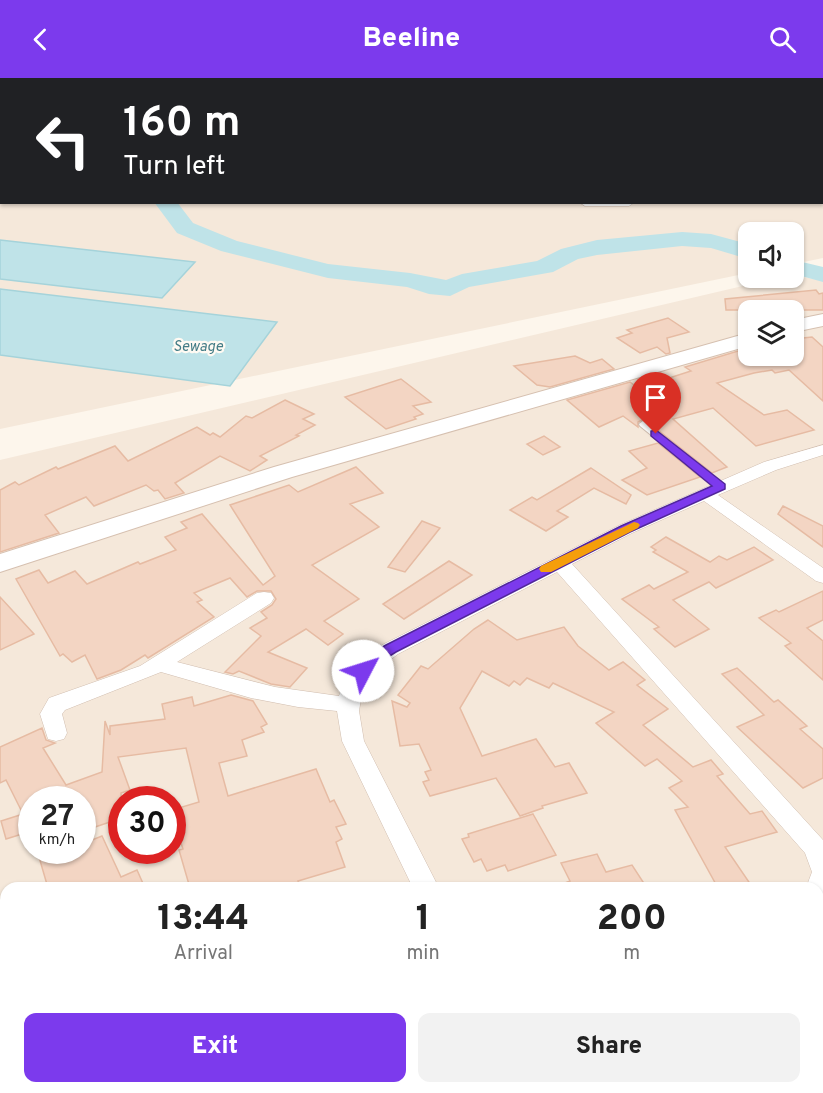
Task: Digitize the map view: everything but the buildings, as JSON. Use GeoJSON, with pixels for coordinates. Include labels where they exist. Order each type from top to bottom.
{"type":"FeatureCollection","features":[{"type":"Feature","properties":{"kind":"street"},"geometry":{"type":"LineString","coordinates":[[804,324],[823,320]]}},
{"type":"Feature","properties":{"kind":"street"},"geometry":{"type":"LineString","coordinates":[[0,562],[283,472],[738,342]]}},
{"type":"Feature","properties":{"kind":"street"},"geometry":{"type":"LineString","coordinates":[[423,882],[353,741],[347,722],[346,704],[352,687],[375,658],[626,529],[770,466],[823,450]]}},
{"type":"Feature","properties":{"kind":"street"},"geometry":{"type":"LineString","coordinates":[[713,490],[823,577]]}},
{"type":"Feature","properties":{"kind":"street"},"geometry":{"type":"LineString","coordinates":[[559,562],[801,830],[816,849],[823,869]]}},
{"type":"Feature","properties":{"kind":"street"},"geometry":{"type":"LineString","coordinates":[[56,733],[51,714],[57,704],[129,679],[159,664],[264,598]]}},
{"type":"Feature","properties":{"kind":"street"},"geometry":{"type":"LineString","coordinates":[[159,664],[272,696],[314,703],[346,704]]}},
{"type":"Feature","properties":{"kind":"lane"},"geometry":{"type":"LineString","coordinates":[[643,424],[713,490]]}},
{"type":"Feature","properties":{"kind":"shaded area"},"geometry":{"type":"Polygon","coordinates":[[[0,204],[823,204],[823,258],[804,262],[804,222],[738,222],[738,275],[0,429],[0,204]]]}},
{"type":"Feature","properties":{"kind":"shaded area"},"geometry":{"type":"Polygon","coordinates":[[[804,277],[823,281],[823,882],[0,882],[0,460],[738,287],[804,288],[804,277]]]}},
{"type":"Feature","properties":{"kind":"water","name":"Sewage"},"geometry":{"type":"Polygon","coordinates":[[[0,240],[195,262],[162,298],[0,279],[0,240]]]}},
{"type":"Feature","properties":{"kind":"water","name":"Sewage"},"geometry":{"type":"Polygon","coordinates":[[[0,289],[277,322],[230,386],[0,355],[0,289]]]}},
{"type":"Feature","properties":{"kind":"waterway"},"geometry":{"type":"LineString","coordinates":[[167,204],[185,228],[229,246],[328,271],[410,280],[429,286],[450,288],[462,281],[544,267],[569,254],[611,246],[691,239],[711,241],[738,249]]}},
{"type":"Feature","properties":{"kind":"waterway"},"geometry":{"type":"LineString","coordinates":[[804,270],[823,275]]}},
{"type":"Feature","properties":{"kind":"slow traffic"},"geometry":{"type":"LineString","coordinates":[[546,569],[634,525]]}},
{"type":"Feature","properties":{"kind":"route"},"geometry":{"type":"LineString","coordinates":[[363,671],[375,658],[391,649],[559,562],[721,487],[656,434]]}}]}
